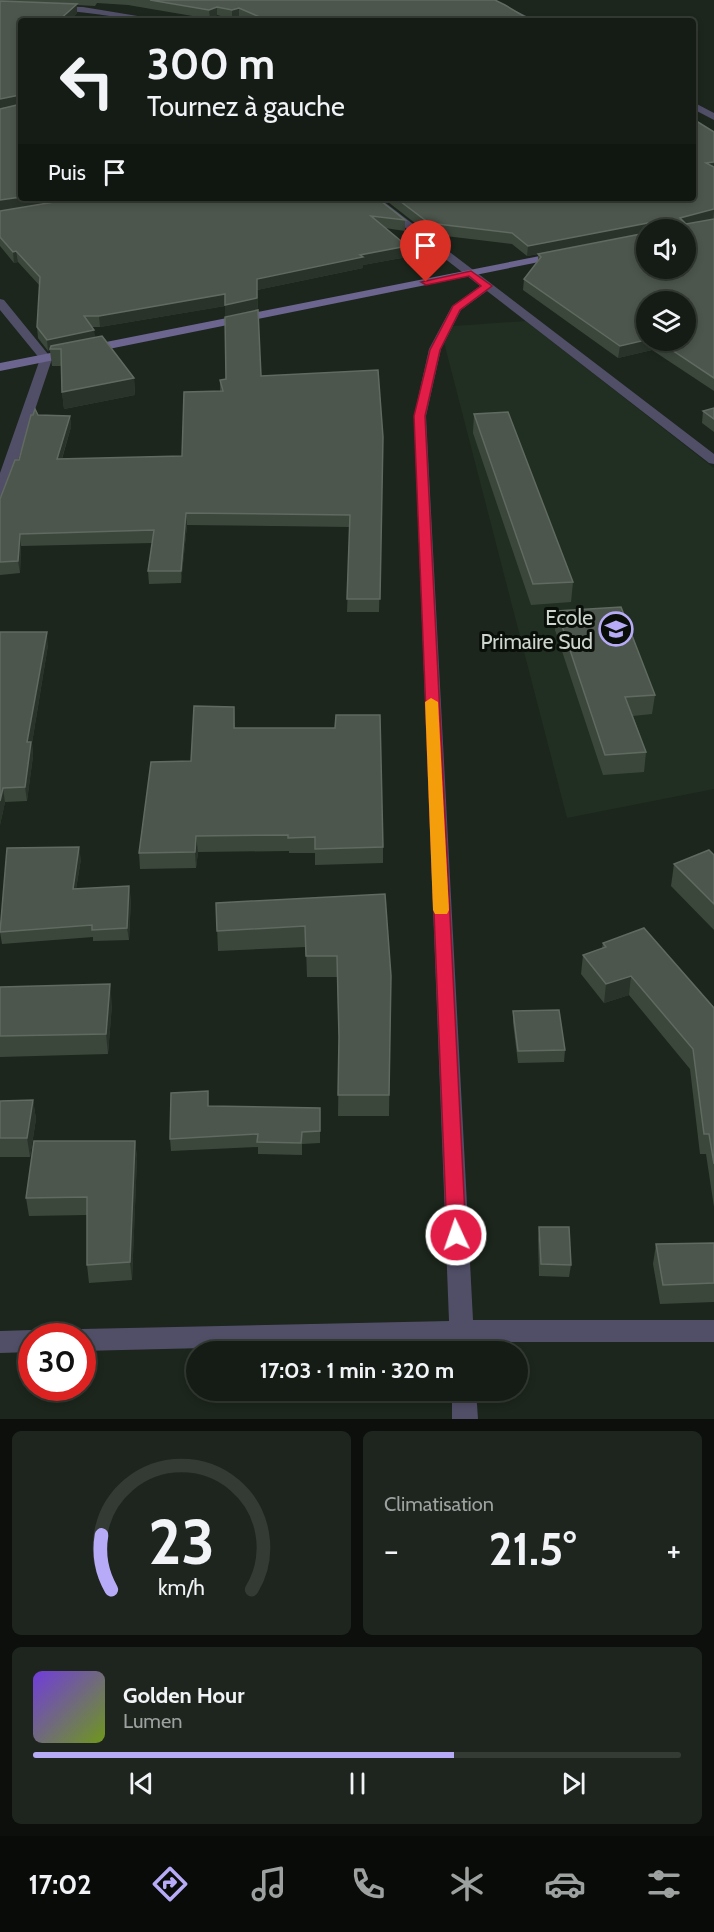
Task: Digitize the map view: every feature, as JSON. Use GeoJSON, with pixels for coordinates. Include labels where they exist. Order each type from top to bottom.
{"type":"FeatureCollection","features":[{"type":"Feature","properties":{"kind":"main road"},"geometry":{"type":"LineString","coordinates":[[0,367],[576,252]]}},
{"type":"Feature","properties":{"kind":"street"},"geometry":{"type":"LineString","coordinates":[[486,0],[526,18]]}},
{"type":"Feature","properties":{"kind":"street"},"geometry":{"type":"LineString","coordinates":[[47,7],[83,9],[144,18]]}},
{"type":"Feature","properties":{"kind":"street"},"geometry":{"type":"LineString","coordinates":[[78,18],[83,9]]}},
{"type":"Feature","properties":{"kind":"street"},"geometry":{"type":"LineString","coordinates":[[696,107],[714,117]]}},
{"type":"Feature","properties":{"kind":"street"},"geometry":{"type":"LineString","coordinates":[[376,201],[714,460]]}},
{"type":"Feature","properties":{"kind":"street"},"geometry":{"type":"LineString","coordinates":[[461,1341],[420,416],[435,350],[456,308],[487,286]]}},
{"type":"Feature","properties":{"kind":"street"},"geometry":{"type":"LineString","coordinates":[[0,302],[46,359],[0,493]]}},
{"type":"Feature","properties":{"kind":"street"},"geometry":{"type":"LineString","coordinates":[[96,1340],[461,1341],[714,1331]]}},
{"type":"Feature","properties":{"kind":"street"},"geometry":{"type":"LineString","coordinates":[[0,1342],[18,1341]]}},
{"type":"Feature","properties":{"kind":"street"},"geometry":{"type":"LineString","coordinates":[[464,1401],[465,1419]]}},
{"type":"Feature","properties":{"kind":"shaded area","name":"Ecole Primaire Sud"},"geometry":{"type":"Polygon","coordinates":[[[526,321],[714,468],[714,789],[567,818],[440,327],[526,321]]]}},
{"type":"Feature","properties":{"kind":"building"},"geometry":{"type":"Polygon","coordinates":[[[150,0],[495,0],[527,18],[262,18],[239,8],[232,10],[217,7],[209,10],[150,0]]]}},
{"type":"Feature","properties":{"kind":"building"},"geometry":{"type":"Polygon","coordinates":[[[0,1],[77,4],[61,18],[18,18],[18,95],[0,99],[0,1]]]}},
{"type":"Feature","properties":{"kind":"building"},"geometry":{"type":"Polygon","coordinates":[[[18,105],[18,197],[0,200],[0,109],[18,105]]]}},
{"type":"Feature","properties":{"kind":"building"},"geometry":{"type":"Polygon","coordinates":[[[696,121],[714,132],[714,162],[706,163],[714,167],[714,209],[681,219],[636,219],[636,225],[528,246],[512,233],[429,223],[400,201],[696,201],[696,121]]]}},
{"type":"Feature","properties":{"kind":"building"},"geometry":{"type":"Polygon","coordinates":[[[60,201],[381,201],[405,220],[371,216],[407,246],[257,279],[257,298],[225,305],[225,294],[99,316],[84,316],[94,330],[47,340],[37,327],[40,277],[0,237],[0,211],[60,201]]]}},
{"type":"Feature","properties":{"kind":"building"},"geometry":{"type":"Polygon","coordinates":[[[714,219],[714,378],[674,351],[696,351],[696,291],[636,291],[636,342],[620,346],[524,279],[541,257],[538,254],[636,235],[636,279],[696,279],[696,222],[714,219]]]}},
{"type":"Feature","properties":{"kind":"building"},"geometry":{"type":"Polygon","coordinates":[[[258,310],[261,376],[378,370],[383,437],[380,599],[347,599],[350,515],[186,513],[181,571],[148,571],[154,530],[20,534],[18,561],[0,562],[0,499],[15,460],[19,460],[31,415],[35,409],[38,415],[70,416],[57,459],[182,456],[184,392],[223,391],[220,380],[226,379],[225,317],[258,310]]]}},
{"type":"Feature","properties":{"kind":"building"},"geometry":{"type":"Polygon","coordinates":[[[102,336],[134,378],[62,392],[61,349],[50,349],[51,346],[102,336]]]}},
{"type":"Feature","properties":{"kind":"building"},"geometry":{"type":"Polygon","coordinates":[[[714,408],[714,419],[703,411],[714,408]]]}},
{"type":"Feature","properties":{"kind":"building"},"geometry":{"type":"Polygon","coordinates":[[[508,412],[573,582],[533,584],[474,414],[508,412]]]}},
{"type":"Feature","properties":{"kind":"building"},"geometry":{"type":"Polygon","coordinates":[[[621,607],[655,695],[625,697],[646,752],[605,755],[557,611],[621,607]]]}},
{"type":"Feature","properties":{"kind":"building"},"geometry":{"type":"Polygon","coordinates":[[[0,632],[47,632],[27,742],[31,742],[25,787],[3,788],[0,801],[0,632]]]}},
{"type":"Feature","properties":{"kind":"building"},"geometry":{"type":"Polygon","coordinates":[[[194,706],[234,707],[234,728],[335,728],[336,715],[380,715],[383,847],[315,849],[315,837],[288,838],[288,835],[196,836],[195,852],[139,853],[151,762],[191,761],[194,706]]]}},
{"type":"Feature","properties":{"kind":"building"},"geometry":{"type":"Polygon","coordinates":[[[79,847],[73,889],[129,886],[127,928],[92,930],[92,925],[0,932],[7,848],[79,847]]]}},
{"type":"Feature","properties":{"kind":"building"},"geometry":{"type":"Polygon","coordinates":[[[709,850],[714,855],[714,904],[674,864],[709,850]]]}},
{"type":"Feature","properties":{"kind":"building"},"geometry":{"type":"Polygon","coordinates":[[[385,894],[391,976],[389,1095],[338,1095],[337,956],[306,956],[305,926],[217,931],[216,903],[385,894]]]}},
{"type":"Feature","properties":{"kind":"building"},"geometry":{"type":"Polygon","coordinates":[[[644,928],[714,1008],[714,1164],[709,1134],[704,1134],[693,1049],[631,976],[606,984],[583,955],[606,947],[603,943],[644,928]]]}},
{"type":"Feature","properties":{"kind":"building"},"geometry":{"type":"Polygon","coordinates":[[[110,984],[106,1034],[0,1036],[0,987],[110,984]]]}},
{"type":"Feature","properties":{"kind":"building"},"geometry":{"type":"Polygon","coordinates":[[[559,1010],[565,1050],[518,1051],[513,1011],[559,1010]]]}},
{"type":"Feature","properties":{"kind":"building"},"geometry":{"type":"Polygon","coordinates":[[[208,1091],[208,1106],[320,1108],[320,1131],[302,1132],[301,1143],[257,1142],[258,1134],[170,1139],[171,1093],[208,1091]]]}},
{"type":"Feature","properties":{"kind":"building"},"geometry":{"type":"Polygon","coordinates":[[[33,1100],[27,1138],[0,1138],[0,1101],[33,1100]]]}},
{"type":"Feature","properties":{"kind":"building"},"geometry":{"type":"Polygon","coordinates":[[[34,1141],[135,1141],[130,1262],[87,1265],[87,1197],[26,1198],[34,1141]]]}},
{"type":"Feature","properties":{"kind":"building"},"geometry":{"type":"Polygon","coordinates":[[[539,1227],[569,1227],[571,1265],[541,1264],[539,1227]]]}},
{"type":"Feature","properties":{"kind":"building"},"geometry":{"type":"Polygon","coordinates":[[[714,1243],[714,1283],[663,1285],[656,1244],[714,1243]]]}},
{"type":"Feature","properties":{"kind":"slow traffic"},"geometry":{"type":"LineString","coordinates":[[431,702],[441,910]]}},
{"type":"Feature","properties":{"kind":"place","name":"Ecole Primaire Sud"},"geometry":{"type":"Point","coordinates":[616,629]}},
{"type":"Feature","properties":{"kind":"route"},"geometry":{"type":"LineString","coordinates":[[426,282],[471,273],[487,286],[456,308],[435,350],[420,416],[456,1235]]}}]}
